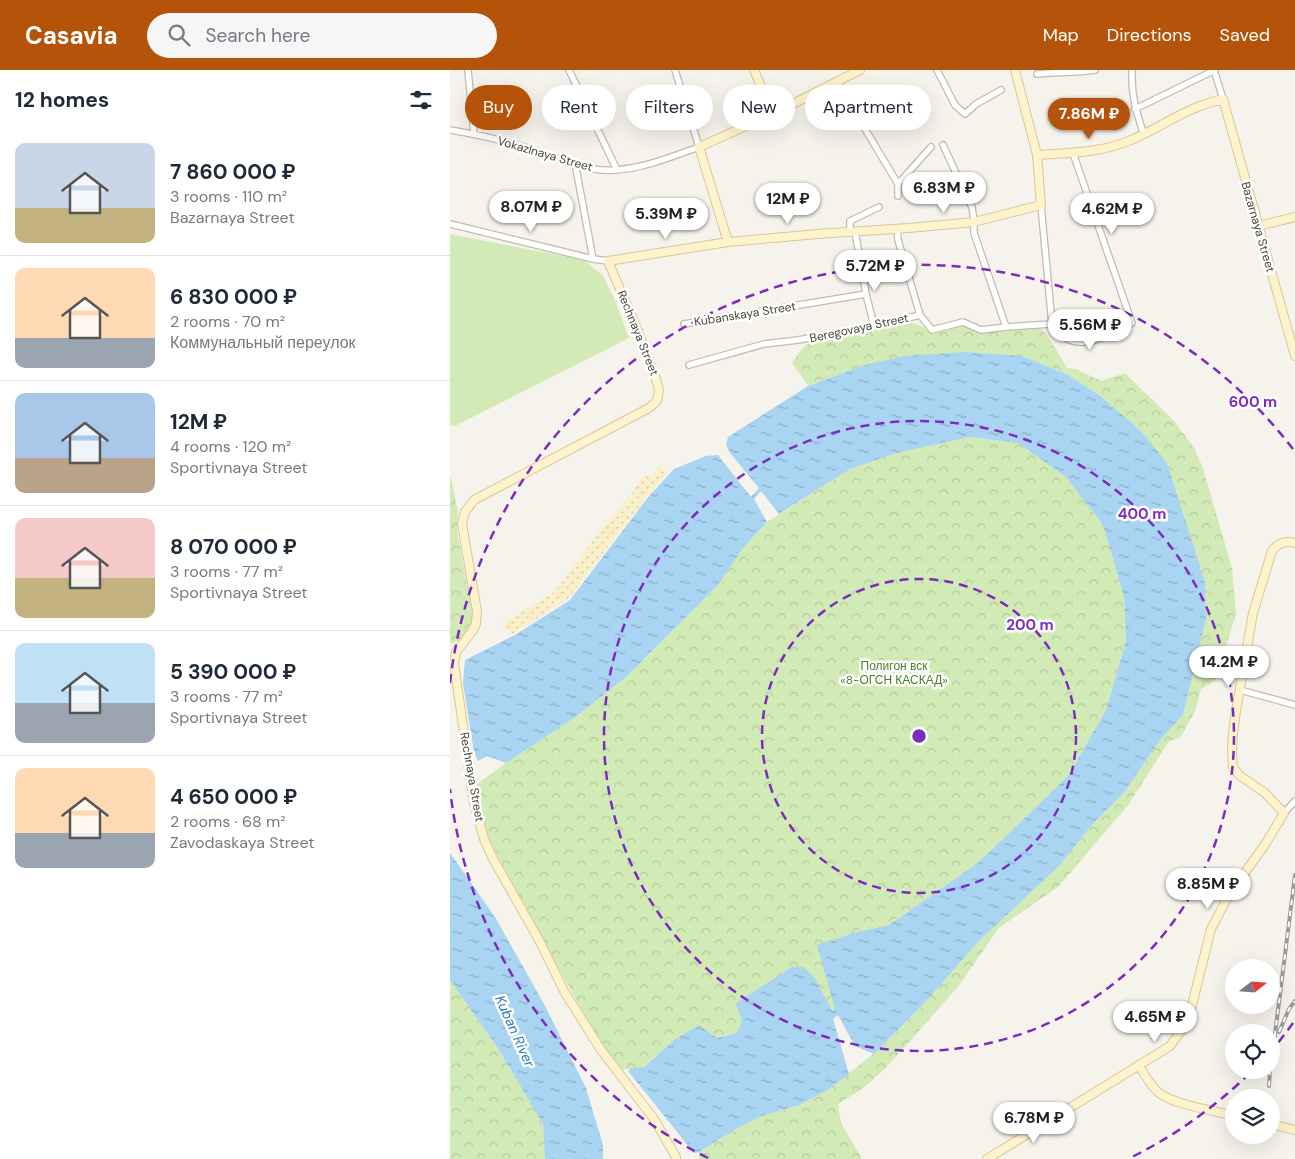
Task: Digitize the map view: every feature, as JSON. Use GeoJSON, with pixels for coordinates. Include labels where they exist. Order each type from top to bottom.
{"type":"FeatureCollection","features":[{"type":"Feature","properties":{"kind":"main road"},"geometry":{"type":"LineString","coordinates":[[754,70],[760,85]]}},
{"type":"Feature","properties":{"kind":"main road"},"geometry":{"type":"LineString","coordinates":[[608,261],[728,242],[974,222],[1040,205],[1037,155],[1014,70]]}},
{"type":"Feature","properties":{"kind":"main road","name":"Vokazlnaya Street"},"geometry":{"type":"LineString","coordinates":[[795,103],[857,71]]}},
{"type":"Feature","properties":{"kind":"main road"},"geometry":{"type":"LineString","coordinates":[[1037,155],[1102,150],[1144,135],[1202,105],[1223,99]]}},
{"type":"Feature","properties":{"kind":"main road","name":"Bazarnaya Street"},"geometry":{"type":"LineString","coordinates":[[1223,99],[1295,356]]}},
{"type":"Feature","properties":{"kind":"main road","name":"Vokazlnaya Street"},"geometry":{"type":"LineString","coordinates":[[699,147],[737,130]]}},
{"type":"Feature","properties":{"kind":"main road"},"geometry":{"type":"LineString","coordinates":[[699,147],[728,242]]}},
{"type":"Feature","properties":{"kind":"main road"},"geometry":{"type":"LineString","coordinates":[[1258,226],[1295,217]]}},
{"type":"Feature","properties":{"kind":"main road","name":"Rechnaya Street"},"geometry":{"type":"LineString","coordinates":[[608,261],[656,379],[659,390],[656,401],[649,408],[474,500],[469,506],[465,512],[462,524],[477,611],[476,624],[456,652],[454,663],[474,803],[484,839],[492,857],[540,942],[564,991],[600,1050],[654,1119],[676,1159]]}},
{"type":"Feature","properties":{"kind":"main road"},"geometry":{"type":"LineString","coordinates":[[987,1159],[1170,1046],[1181,1031],[1192,1005],[1211,929],[1230,895],[1284,813],[1264,793],[1239,775],[1233,767],[1232,750],[1233,733],[1253,613],[1272,551],[1278,544],[1289,542],[1295,544]]}},
{"type":"Feature","properties":{"kind":"main road"},"geometry":{"type":"LineString","coordinates":[[1139,1066],[1154,1089],[1165,1097],[1225,1114]]}},
{"type":"Feature","properties":{"kind":"main road"},"geometry":{"type":"LineString","coordinates":[[1280,1126],[1295,1130]]}},
{"type":"Feature","properties":{"kind":"street"},"geometry":{"type":"LineString","coordinates":[[468,70],[474,134]]}},
{"type":"Feature","properties":{"kind":"street"},"geometry":{"type":"LineString","coordinates":[[569,70],[616,170]]}},
{"type":"Feature","properties":{"kind":"street"},"geometry":{"type":"LineString","coordinates":[[675,70],[699,147]]}},
{"type":"Feature","properties":{"kind":"street"},"geometry":{"type":"LineString","coordinates":[[937,70],[955,105],[965,114],[976,104],[1001,90]]}},
{"type":"Feature","properties":{"kind":"street"},"geometry":{"type":"LineString","coordinates":[[1037,74],[1095,70]]}},
{"type":"Feature","properties":{"kind":"street"},"geometry":{"type":"LineString","coordinates":[[1132,70],[1135,109],[1144,135]]}},
{"type":"Feature","properties":{"kind":"street"},"geometry":{"type":"LineString","coordinates":[[1135,109],[1214,70]]}},
{"type":"Feature","properties":{"kind":"street","name":"Bazarnaya Street"},"geometry":{"type":"LineString","coordinates":[[1214,70],[1223,99]]}},
{"type":"Feature","properties":{"kind":"street"},"geometry":{"type":"LineString","coordinates":[[837,82],[898,184],[898,196]]}},
{"type":"Feature","properties":{"kind":"street","name":"Vokazlnaya Street"},"geometry":{"type":"LineString","coordinates":[[450,130],[521,146],[595,169],[616,170],[634,167],[699,147]]}},
{"type":"Feature","properties":{"kind":"street"},"geometry":{"type":"LineString","coordinates":[[943,145],[972,207],[974,232],[1006,326]]}},
{"type":"Feature","properties":{"kind":"street"},"geometry":{"type":"LineString","coordinates":[[898,184],[931,147]]}},
{"type":"Feature","properties":{"kind":"street"},"geometry":{"type":"LineString","coordinates":[[1040,205],[1052,324],[1066,338],[1079,343],[1109,336],[1132,323],[1073,153]]}},
{"type":"Feature","properties":{"kind":"street"},"geometry":{"type":"LineString","coordinates":[[575,163],[593,259]]}},
{"type":"Feature","properties":{"kind":"street"},"geometry":{"type":"LineString","coordinates":[[874,326],[850,221],[879,207]]}},
{"type":"Feature","properties":{"kind":"street"},"geometry":{"type":"LineString","coordinates":[[450,224],[608,261]]}},
{"type":"Feature","properties":{"kind":"street"},"geometry":{"type":"LineString","coordinates":[[897,229],[898,240],[920,315]]}},
{"type":"Feature","properties":{"kind":"street","name":"Kubanskaya Street"},"geometry":{"type":"LineString","coordinates":[[684,324],[866,294]]}},
{"type":"Feature","properties":{"kind":"street","name":"Beregovaya Street"},"geometry":{"type":"LineString","coordinates":[[689,365],[764,344],[798,340],[874,326],[920,315],[932,330],[962,322],[981,330],[1006,326],[1052,324]]}},
{"type":"Feature","properties":{"kind":"street"},"geometry":{"type":"LineString","coordinates":[[1240,690],[1295,705]]}},
{"type":"Feature","properties":{"kind":"street"},"geometry":{"type":"LineString","coordinates":[[1284,813],[1295,801]]}},
{"type":"Feature","properties":{"kind":"green space"},"geometry":{"type":"Polygon","coordinates":[[[450,234],[583,260],[603,276],[614,298],[629,338],[455,426],[450,425],[450,234]]]}},
{"type":"Feature","properties":{"kind":"green space"},"geometry":{"type":"Polygon","coordinates":[[[912,323],[923,327],[931,334],[962,325],[982,333],[994,330],[1042,329],[1067,368],[1076,369],[1101,381],[1125,373],[1174,421],[1194,448],[1203,468],[1232,568],[1236,614],[1215,681],[1201,689],[1195,711],[1180,738],[1169,741],[1129,804],[1058,887],[999,928],[957,988],[885,1069],[862,1089],[838,1104],[841,1123],[862,1159],[699,1159],[699,1152],[736,1129],[759,1117],[799,1105],[828,1090],[878,1050],[928,999],[978,942],[1060,865],[1092,825],[1126,790],[1160,740],[1183,715],[1206,619],[1099,395],[1066,374],[1022,356],[865,365],[808,386],[792,363],[801,350],[814,339],[912,323]]]}},
{"type":"Feature","properties":{"kind":"green space","name":"Полигон вск «8-ОГСН КАСКАД»"},"geometry":{"type":"Polygon","coordinates":[[[971,437],[1018,443],[1065,475],[1103,525],[1124,597],[1126,641],[1106,710],[1068,776],[979,862],[889,925],[857,932],[835,1009],[832,1011],[814,977],[742,1021],[737,1033],[717,1038],[674,1040],[643,1067],[620,1070],[603,1049],[520,901],[485,830],[477,784],[577,716],[626,677],[718,585],[743,548],[767,522],[850,469],[900,452],[971,437]]]}},
{"type":"Feature","properties":{"kind":"green space"},"geometry":{"type":"Polygon","coordinates":[[[450,473],[458,513],[457,531],[473,616],[471,626],[459,641],[450,644],[450,473]]]}},
{"type":"Feature","properties":{"kind":"green space"},"geometry":{"type":"Polygon","coordinates":[[[450,980],[499,1050],[543,1124],[545,1159],[450,1159],[450,980]]]}},
{"type":"Feature","properties":{"kind":"sand"},"geometry":{"type":"Polygon","coordinates":[[[660,465],[668,473],[648,495],[568,599],[513,634],[503,624],[554,592],[600,531],[632,493],[645,473],[651,477],[660,465]]]}},
{"type":"Feature","properties":{"kind":"water"},"geometry":{"type":"Polygon","coordinates":[[[965,352],[1022,356],[1066,374],[1099,395],[1140,430],[1167,463],[1205,582],[1206,619],[1183,715],[1160,740],[1126,790],[1092,825],[1060,865],[978,942],[928,999],[874,1054],[855,1046],[838,1015],[833,1019],[849,1074],[828,1090],[799,1105],[759,1117],[699,1152],[694,1153],[628,1071],[631,1068],[644,1067],[674,1040],[699,1025],[717,1038],[737,1033],[742,1021],[736,1003],[792,967],[803,967],[814,977],[832,1010],[835,1009],[817,945],[857,932],[889,925],[979,862],[1068,776],[1106,710],[1126,641],[1124,597],[1103,525],[1065,476],[1018,443],[971,437],[900,452],[850,469],[779,514],[761,491],[754,499],[767,522],[743,548],[718,585],[626,677],[577,716],[506,763],[487,756],[478,761],[474,752],[463,684],[465,660],[515,635],[570,600],[649,496],[674,469],[706,456],[718,455],[751,497],[759,488],[730,453],[726,445],[728,437],[808,386],[865,365],[904,356],[965,352]]]}},
{"type":"Feature","properties":{"kind":"water","name":"Kuban River"},"geometry":{"type":"Polygon","coordinates":[[[450,853],[495,917],[544,1004],[586,1088],[603,1145],[603,1159],[545,1159],[543,1124],[499,1050],[450,980],[450,853]]]}},
{"type":"Feature","properties":{"kind":"railway"},"geometry":{"type":"LineString","coordinates":[[1276,1024],[1295,875]]}},
{"type":"Feature","properties":{"kind":"railway"},"geometry":{"type":"LineString","coordinates":[[1280,1030],[1289,1009],[1295,1001]]}},
{"type":"Feature","properties":{"kind":"railway"},"geometry":{"type":"LineString","coordinates":[[1269,1079],[1269,1086]]}}]}
